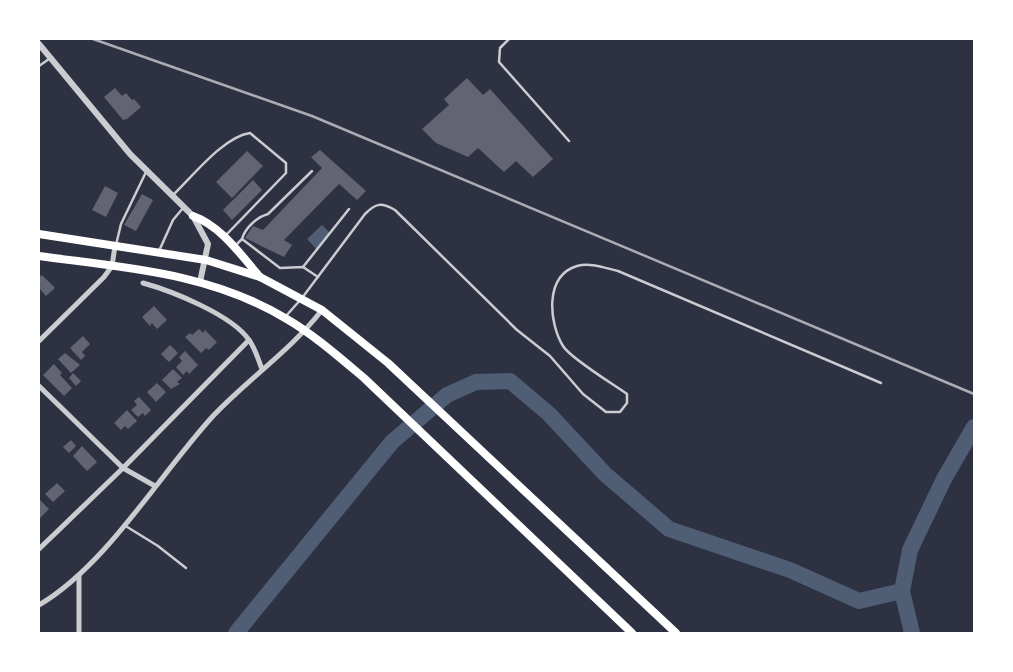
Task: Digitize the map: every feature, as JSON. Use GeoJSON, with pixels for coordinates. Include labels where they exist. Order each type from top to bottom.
{"type":"FeatureCollection","features":[{"type":"Feature","properties":{"kind":"main road"},"geometry":{"type":"LineString","coordinates":[[193,216],[205,220],[224,237],[260,277]]}},
{"type":"Feature","properties":{"kind":"main road"},"geometry":{"type":"LineString","coordinates":[[39,234],[206,260],[260,277],[322,310],[400,375],[676,633]]}},
{"type":"Feature","properties":{"kind":"main road"},"geometry":{"type":"LineString","coordinates":[[39,256],[166,273],[244,297],[285,317],[364,378],[632,633]]}},
{"type":"Feature","properties":{"kind":"street"},"geometry":{"type":"LineString","coordinates":[[39,44],[146,171],[193,216],[208,244],[200,282]]}},
{"type":"Feature","properties":{"kind":"street"},"geometry":{"type":"LineString","coordinates":[[39,340],[104,277],[112,266],[116,246]]}},
{"type":"Feature","properties":{"kind":"street"},"geometry":{"type":"LineString","coordinates":[[143,283],[198,304],[227,321],[249,340],[262,368]]}},
{"type":"Feature","properties":{"kind":"street"},"geometry":{"type":"LineString","coordinates":[[39,605],[79,576],[214,416],[262,368],[306,332],[322,310]]}},
{"type":"Feature","properties":{"kind":"street"},"geometry":{"type":"LineString","coordinates":[[39,549],[123,468],[249,340]]}},
{"type":"Feature","properties":{"kind":"street"},"geometry":{"type":"LineString","coordinates":[[39,386],[123,468],[155,486]]}},
{"type":"Feature","properties":{"kind":"street"},"geometry":{"type":"LineString","coordinates":[[79,576],[79,633]]}},
{"type":"Feature","properties":{"kind":"lane"},"geometry":{"type":"LineString","coordinates":[[509,39],[500,48],[499,62],[569,141]]}},
{"type":"Feature","properties":{"kind":"lane"},"geometry":{"type":"LineString","coordinates":[[39,66],[50,58]]}},
{"type":"Feature","properties":{"kind":"lane"},"geometry":{"type":"LineString","coordinates":[[172,196],[232,139],[250,133],[286,163],[286,173],[224,237]]}},
{"type":"Feature","properties":{"kind":"lane"},"geometry":{"type":"LineString","coordinates":[[116,246],[121,224],[146,171]]}},
{"type":"Feature","properties":{"kind":"lane"},"geometry":{"type":"LineString","coordinates":[[234,247],[242,239],[244,232],[262,216],[268,214],[312,171]]}},
{"type":"Feature","properties":{"kind":"lane"},"geometry":{"type":"LineString","coordinates":[[285,317],[302,298],[365,214],[374,206],[383,204],[395,210],[517,330],[550,356],[583,394],[606,412],[620,412],[627,403],[627,394],[568,352],[558,336],[553,314],[552,304],[556,283],[568,270],[576,266],[594,266],[618,272],[881,383]]}},
{"type":"Feature","properties":{"kind":"lane"},"geometry":{"type":"LineString","coordinates":[[158,252],[173,220],[184,207]]}},
{"type":"Feature","properties":{"kind":"lane"},"geometry":{"type":"LineString","coordinates":[[303,267],[349,210]]}},
{"type":"Feature","properties":{"kind":"lane"},"geometry":{"type":"LineString","coordinates":[[242,239],[280,268],[303,267],[318,277]]}},
{"type":"Feature","properties":{"kind":"lane"},"geometry":{"type":"LineString","coordinates":[[123,525],[158,546],[186,568]]}},
{"type":"Feature","properties":{"kind":"water"},"geometry":{"type":"Polygon","coordinates":[[[322,225],[330,233],[317,250],[307,239],[322,225]]]}},
{"type":"Feature","properties":{"kind":"building"},"geometry":{"type":"Polygon","coordinates":[[[467,78],[483,95],[490,89],[553,159],[533,177],[516,161],[504,172],[478,148],[468,157],[436,143],[422,129],[449,105],[444,99],[467,78]]]}},
{"type":"Feature","properties":{"kind":"building"},"geometry":{"type":"Polygon","coordinates":[[[115,88],[122,96],[126,93],[141,107],[127,119],[123,120],[104,97],[115,88]]]}},
{"type":"Feature","properties":{"kind":"building"},"geometry":{"type":"Polygon","coordinates":[[[320,150],[366,191],[357,200],[339,184],[284,240],[292,245],[284,257],[245,238],[253,226],[263,230],[322,168],[311,157],[320,150]]]}},
{"type":"Feature","properties":{"kind":"building"},"geometry":{"type":"Polygon","coordinates":[[[247,151],[263,166],[232,198],[216,182],[247,151]]]}},
{"type":"Feature","properties":{"kind":"building"},"geometry":{"type":"Polygon","coordinates":[[[253,180],[262,190],[232,220],[223,210],[253,180]]]}},
{"type":"Feature","properties":{"kind":"building"},"geometry":{"type":"Polygon","coordinates":[[[105,186],[118,193],[106,217],[92,210],[105,186]]]}},
{"type":"Feature","properties":{"kind":"building"},"geometry":{"type":"Polygon","coordinates":[[[142,194],[153,200],[136,231],[124,225],[142,194]]]}},
{"type":"Feature","properties":{"kind":"building"},"geometry":{"type":"Polygon","coordinates":[[[42,275],[55,288],[46,296],[39,288],[39,277],[42,275]]]}},
{"type":"Feature","properties":{"kind":"building"},"geometry":{"type":"Polygon","coordinates":[[[154,306],[167,320],[157,329],[152,323],[150,326],[142,317],[154,306]]]}},
{"type":"Feature","properties":{"kind":"building"},"geometry":{"type":"Polygon","coordinates":[[[199,329],[203,333],[205,330],[217,342],[209,350],[206,348],[201,353],[185,337],[190,333],[192,335],[199,329]]]}},
{"type":"Feature","properties":{"kind":"building"},"geometry":{"type":"Polygon","coordinates":[[[83,336],[90,344],[82,352],[85,356],[81,360],[70,348],[83,336]]]}},
{"type":"Feature","properties":{"kind":"building"},"geometry":{"type":"Polygon","coordinates":[[[170,345],[178,353],[169,362],[161,354],[170,345]]]}},
{"type":"Feature","properties":{"kind":"building"},"geometry":{"type":"Polygon","coordinates":[[[185,351],[198,365],[189,374],[187,371],[183,375],[176,367],[182,361],[179,357],[185,351]]]}},
{"type":"Feature","properties":{"kind":"building"},"geometry":{"type":"Polygon","coordinates":[[[65,353],[80,365],[71,373],[58,359],[65,353]]]}},
{"type":"Feature","properties":{"kind":"building"},"geometry":{"type":"Polygon","coordinates":[[[54,364],[62,373],[60,375],[72,388],[64,396],[43,375],[54,364]]]}},
{"type":"Feature","properties":{"kind":"building"},"geometry":{"type":"Polygon","coordinates":[[[173,369],[182,378],[177,382],[180,384],[171,389],[162,380],[173,369]]]}},
{"type":"Feature","properties":{"kind":"building"},"geometry":{"type":"Polygon","coordinates":[[[73,373],[81,381],[76,386],[69,378],[73,373]]]}},
{"type":"Feature","properties":{"kind":"building"},"geometry":{"type":"Polygon","coordinates":[[[157,383],[166,392],[156,402],[147,392],[157,383]]]}},
{"type":"Feature","properties":{"kind":"building"},"geometry":{"type":"Polygon","coordinates":[[[139,397],[151,410],[145,416],[143,413],[138,417],[131,410],[137,405],[134,401],[139,397]]]}},
{"type":"Feature","properties":{"kind":"building"},"geometry":{"type":"Polygon","coordinates":[[[127,410],[137,421],[128,429],[125,426],[121,430],[114,423],[127,410]]]}},
{"type":"Feature","properties":{"kind":"building"},"geometry":{"type":"Polygon","coordinates":[[[71,440],[76,446],[69,453],[63,447],[71,440]]]}},
{"type":"Feature","properties":{"kind":"building"},"geometry":{"type":"Polygon","coordinates":[[[82,446],[97,462],[87,471],[73,456],[82,446]]]}},
{"type":"Feature","properties":{"kind":"building"},"geometry":{"type":"Polygon","coordinates":[[[57,483],[65,491],[53,502],[45,494],[57,483]]]}},
{"type":"Feature","properties":{"kind":"building"},"geometry":{"type":"Polygon","coordinates":[[[39,499],[49,509],[39,519],[39,499]]]}},
{"type":"Feature","properties":{"kind":"waterway"},"geometry":{"type":"LineString","coordinates":[[236,633],[392,442],[447,395],[476,382],[510,381],[549,414],[605,474],[669,529],[790,570],[859,601],[902,591]]}},
{"type":"Feature","properties":{"kind":"waterway"},"geometry":{"type":"LineString","coordinates":[[912,633],[902,591],[910,550],[944,479],[974,427]]}},
{"type":"Feature","properties":{"kind":"railway"},"geometry":{"type":"LineString","coordinates":[[93,39],[312,116],[974,394]]}}]}
